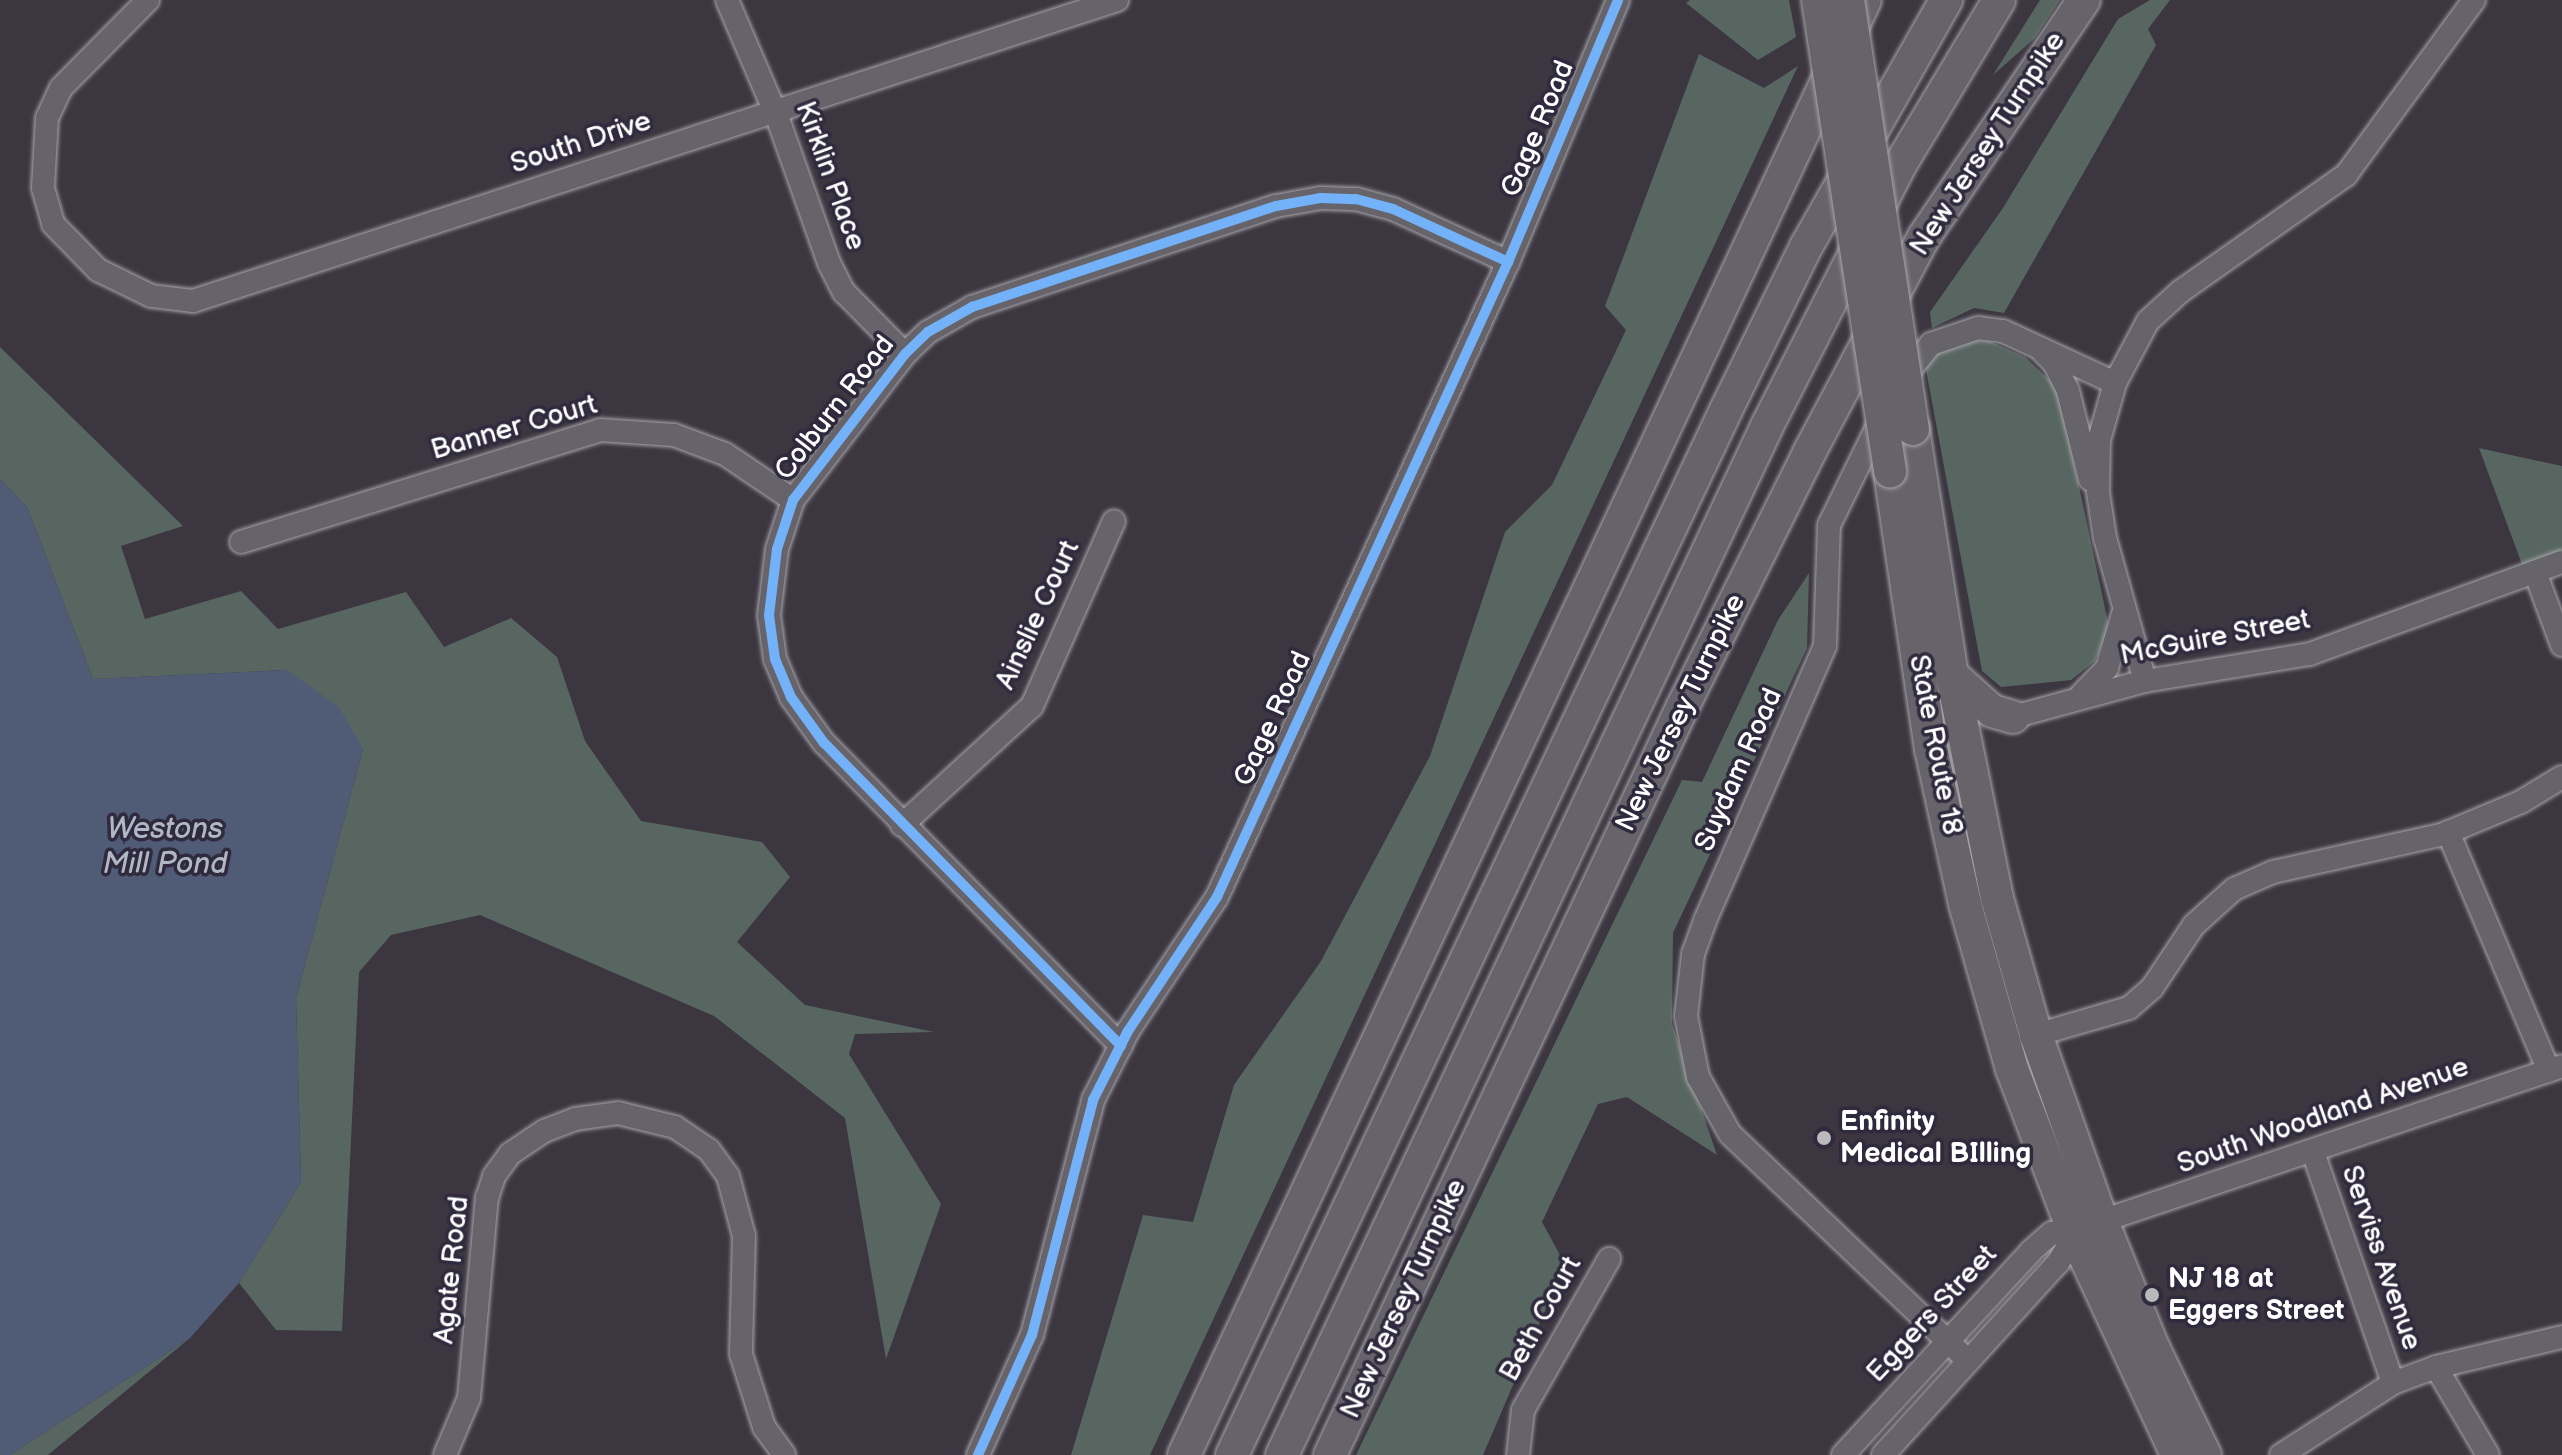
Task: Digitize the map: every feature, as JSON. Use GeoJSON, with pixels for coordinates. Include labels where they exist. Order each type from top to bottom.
{"type":"FeatureCollection","features":[{"type":"Feature","properties":{"kind":"highway","name":"State Route 18"},"geometry":{"type":"LineString","coordinates":[[1818,0],[1931,749],[1965,904],[2012,1069],[2205,1455]]}},
{"type":"Feature","properties":{"kind":"highway","name":"State Route 18"},"geometry":{"type":"LineString","coordinates":[[1848,0],[1952,675],[1997,898],[2089,1228],[2177,1455]]}},
{"type":"Feature","properties":{"kind":"highway"},"geometry":{"type":"LineString","coordinates":[[1184,1455],[1865,0]]}},
{"type":"Feature","properties":{"kind":"highway"},"geometry":{"type":"LineString","coordinates":[[1232,1455],[1739,382],[1814,232],[1946,0]]}},
{"type":"Feature","properties":{"kind":"highway","name":"New Jersey Turnpike"},"geometry":{"type":"LineString","coordinates":[[1282,1455],[1830,297],[1900,165],[1999,0]]}},
{"type":"Feature","properties":{"kind":"highway","name":"New Jersey Turnpike"},"geometry":{"type":"LineString","coordinates":[[1330,1455],[1683,706],[1810,451],[1924,237],[2084,0]]}},
{"type":"Feature","properties":{"kind":"highway"},"geometry":{"type":"LineString","coordinates":[[1952,675],[1992,711],[2013,717],[1982,753],[1973,776]]}},
{"type":"Feature","properties":{"kind":"street","name":"South Drive"},"geometry":{"type":"LineString","coordinates":[[148,0],[61,88],[47,118],[43,188],[53,224],[98,270],[151,296],[193,301],[1117,0]]}},
{"type":"Feature","properties":{"kind":"street","name":"Kirklin Place"},"geometry":{"type":"LineString","coordinates":[[727,0],[775,111],[844,292],[905,354]]}},
{"type":"Feature","properties":{"kind":"street","name":"Gage Road"},"geometry":{"type":"LineString","coordinates":[[978,1455],[1032,1335],[1093,1100],[1121,1046],[1217,897],[1508,262],[1618,0]]}},
{"type":"Feature","properties":{"kind":"street"},"geometry":{"type":"LineString","coordinates":[[2105,538],[2098,492],[2099,440],[2115,383],[2148,321],[2181,291],[2346,175],[2474,0]]}},
{"type":"Feature","properties":{"kind":"street","name":"Colburn Road"},"geometry":{"type":"LineString","coordinates":[[1121,1046],[824,743],[791,697],[775,659],[769,615],[772,578],[793,500],[905,354],[928,332],[972,307],[1276,206],[1321,198],[1356,199],[1393,209],[1508,262]]}},
{"type":"Feature","properties":{"kind":"street","name":"Suydam Road"},"geometry":{"type":"LineString","coordinates":[[1968,1361],[1730,1134],[1698,1077],[1690,1047],[1687,985],[1705,921],[1825,646],[1829,525],[1839,496],[1912,362],[1931,344],[1978,328],[2033,343],[2115,383]]}},
{"type":"Feature","properties":{"kind":"street"},"geometry":{"type":"LineString","coordinates":[[2033,343],[2054,363],[2068,391],[2145,681]]}},
{"type":"Feature","properties":{"kind":"street","name":"Banner Court"},"geometry":{"type":"LineString","coordinates":[[241,542],[600,430],[674,435],[725,454],[793,500]]}},
{"type":"Feature","properties":{"kind":"street","name":"Ainslie Court"},"geometry":{"type":"LineString","coordinates":[[902,825],[1032,706],[1114,521]]}},
{"type":"Feature","properties":{"kind":"street","name":"McGuire Street"},"geometry":{"type":"LineString","coordinates":[[2013,717],[2145,681],[2310,654],[2562,562]]}},
{"type":"Feature","properties":{"kind":"street"},"geometry":{"type":"LineString","coordinates":[[2535,572],[2562,645]]}},
{"type":"Feature","properties":{"kind":"street"},"geometry":{"type":"LineString","coordinates":[[2073,699],[2096,685],[2107,668],[2124,605]]}},
{"type":"Feature","properties":{"kind":"street"},"geometry":{"type":"LineString","coordinates":[[2036,1035],[2129,1008],[2152,988],[2194,925],[2234,889],[2273,872],[2448,832],[2521,802],[2562,777]]}},
{"type":"Feature","properties":{"kind":"street"},"geometry":{"type":"LineString","coordinates":[[2448,832],[2556,1068]]}},
{"type":"Feature","properties":{"kind":"street","name":"South Woodland Avenue"},"geometry":{"type":"LineString","coordinates":[[2089,1228],[2556,1068]]}},
{"type":"Feature","properties":{"kind":"street","name":"Agate Road"},"geometry":{"type":"LineString","coordinates":[[445,1455],[469,1398],[487,1198],[494,1176],[510,1154],[544,1131],[575,1119],[618,1113],[675,1127],[709,1150],[728,1176],[744,1236],[741,1354],[764,1427],[784,1455]]}},
{"type":"Feature","properties":{"kind":"street","name":"Serviss Avenue"},"geometry":{"type":"LineString","coordinates":[[2313,1152],[2393,1383]]}},
{"type":"Feature","properties":{"kind":"street","name":"Eggers Street"},"geometry":{"type":"LineString","coordinates":[[1843,1455],[1947,1341],[2052,1233],[2089,1228]]}},
{"type":"Feature","properties":{"kind":"street","name":"Eggers Street"},"geometry":{"type":"LineString","coordinates":[[1883,1455],[2089,1228]]}},
{"type":"Feature","properties":{"kind":"street","name":"Beth Court"},"geometry":{"type":"LineString","coordinates":[[1518,1455],[1523,1410],[1609,1259]]}},
{"type":"Feature","properties":{"kind":"street"},"geometry":{"type":"LineString","coordinates":[[2281,1455],[2393,1383],[2436,1367],[2562,1337]]}},
{"type":"Feature","properties":{"kind":"street","name":"Serviss Avenue"},"geometry":{"type":"LineString","coordinates":[[2436,1367],[2488,1455]]}},
{"type":"Feature","properties":{"kind":"shaded area"},"geometry":{"type":"Polygon","coordinates":[[[1690,0],[1789,0],[1796,37],[1758,60],[1686,3],[1690,0]]]}},
{"type":"Feature","properties":{"kind":"shaded area"},"geometry":{"type":"Polygon","coordinates":[[[2040,0],[2060,0],[2035,38],[1993,75],[2040,0]]]}},
{"type":"Feature","properties":{"kind":"shaded area"},"geometry":{"type":"Polygon","coordinates":[[[2150,0],[2170,0],[2148,29],[2156,45],[2004,313],[1974,308],[1932,328],[1930,312],[2003,208],[2118,19],[2150,0]]]}},
{"type":"Feature","properties":{"kind":"shaded area"},"geometry":{"type":"Polygon","coordinates":[[[1699,54],[1764,88],[1798,66],[1150,1455],[1071,1455],[1143,1215],[1193,1222],[1234,1085],[1321,961],[1430,756],[1505,532],[1552,485],[1626,330],[1605,306],[1699,54]]]}},
{"type":"Feature","properties":{"kind":"shaded area"},"geometry":{"type":"Polygon","coordinates":[[[1965,340],[1989,341],[2025,357],[2058,388],[2109,627],[2095,661],[2071,680],[2001,687],[1982,671],[1924,359],[1965,340]]]}},
{"type":"Feature","properties":{"kind":"shaded area"},"geometry":{"type":"Polygon","coordinates":[[[0,347],[183,526],[121,546],[145,619],[241,591],[278,629],[406,592],[444,647],[511,618],[557,657],[585,741],[641,821],[762,842],[790,877],[737,942],[805,1005],[934,1032],[855,1034],[849,1054],[941,1204],[886,1359],[845,1118],[714,1016],[480,915],[391,935],[359,972],[342,1331],[276,1330],[239,1283],[301,1182],[296,998],[363,749],[287,670],[93,679],[27,507],[0,479],[0,347]]]}},
{"type":"Feature","properties":{"kind":"shaded area"},"geometry":{"type":"Polygon","coordinates":[[[2479,448],[2562,466],[2562,566],[2527,578],[2479,448]]]}},
{"type":"Feature","properties":{"kind":"shaded area"},"geometry":{"type":"Polygon","coordinates":[[[1809,573],[1807,648],[1673,933],[1672,1024],[1717,1155],[1627,1097],[1598,1104],[1542,1222],[1565,1264],[1483,1455],[1356,1455],[1682,780],[1702,782],[1778,620],[1809,573]]]}},
{"type":"Feature","properties":{"kind":"shaded area"},"geometry":{"type":"Polygon","coordinates":[[[190,1338],[48,1455],[10,1455],[190,1338]]]}},
{"type":"Feature","properties":{"kind":"water","name":"Westons Mill Pond"},"geometry":{"type":"Polygon","coordinates":[[[0,479],[27,507],[93,679],[287,670],[339,707],[363,749],[296,998],[301,1182],[239,1283],[190,1338],[10,1455],[0,1455],[0,479]]]}},
{"type":"Feature","properties":{"kind":"cycle path"},"geometry":{"type":"LineString","coordinates":[[978,1455],[1032,1335],[1093,1100],[1128,1031],[1217,897],[1508,262],[1618,0]]}},
{"type":"Feature","properties":{"kind":"cycle path"},"geometry":{"type":"LineString","coordinates":[[1121,1046],[824,743],[791,697],[775,659],[769,615],[777,549],[793,500],[905,354],[928,332],[972,307],[1276,206],[1321,198],[1356,199],[1393,209],[1508,262]]}},
{"type":"Feature","properties":{"kind":"place","name":"Enfinity Medical BIlling"},"geometry":{"type":"Point","coordinates":[1824,1138]}},
{"type":"Feature","properties":{"kind":"place","name":"NJ 18 at Eggers Street"},"geometry":{"type":"Point","coordinates":[2152,1295]}}]}
